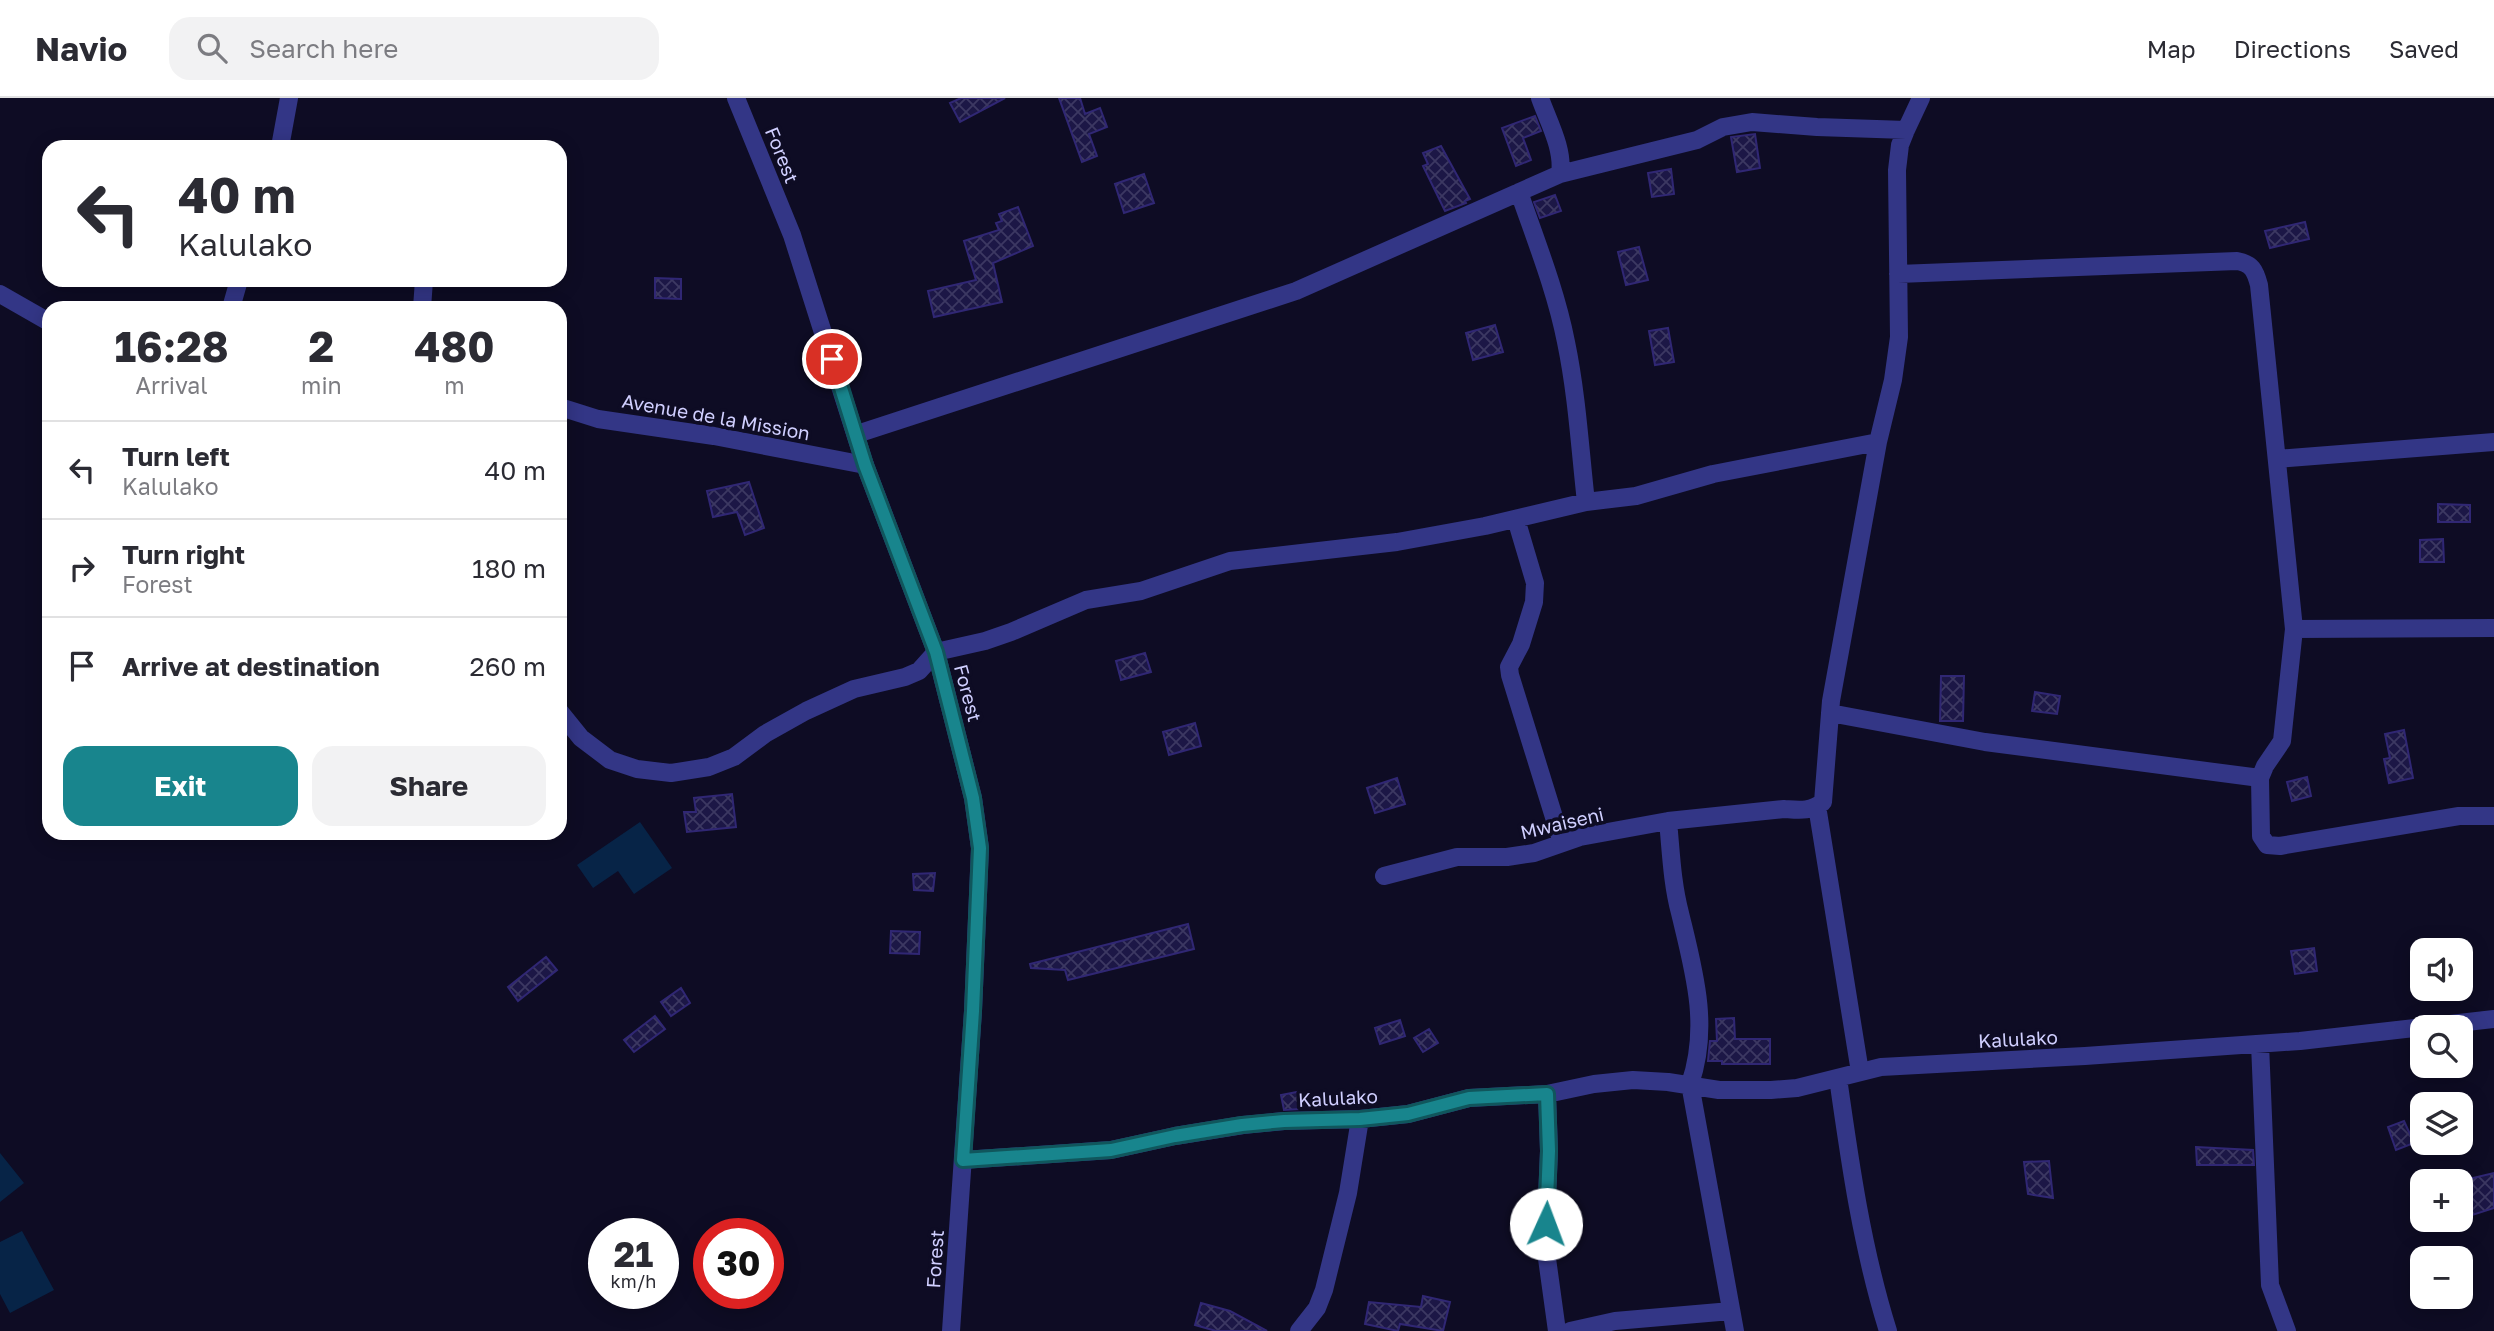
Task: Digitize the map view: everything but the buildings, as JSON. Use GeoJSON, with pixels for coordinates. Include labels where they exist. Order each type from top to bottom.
{"type":"FeatureCollection","features":[{"type":"Feature","properties":{"kind":"street"},"geometry":{"type":"LineString","coordinates":[[280,140],[289,98]]}},
{"type":"Feature","properties":{"kind":"street","name":"Forest"},"geometry":{"type":"LineString","coordinates":[[736,98],[792,235],[865,465],[936,652],[973,798],[980,848],[973,1011],[951,1331]]}},
{"type":"Feature","properties":{"kind":"street"},"geometry":{"type":"LineString","coordinates":[[1540,98],[1558,147],[1562,163],[1560,174]]}},
{"type":"Feature","properties":{"kind":"street"},"geometry":{"type":"LineString","coordinates":[[1860,1072],[1817,806],[1823,802],[1825,794],[1829,713],[1899,337],[1897,170],[1900,145],[1921,98]]}},
{"type":"Feature","properties":{"kind":"street"},"geometry":{"type":"LineString","coordinates":[[857,434],[1296,291],[1560,174],[1697,140],[1723,127],[1752,122],[1906,130]]}},
{"type":"Feature","properties":{"kind":"street"},"geometry":{"type":"LineString","coordinates":[[1519,192],[1554,295],[1566,340],[1575,390],[1586,502]]}},
{"type":"Feature","properties":{"kind":"street"},"geometry":{"type":"LineString","coordinates":[[1898,274],[2237,261],[2248,263],[2255,270],[2259,285],[2294,629],[2282,741],[2264,766],[2260,778],[2261,836],[2267,845],[2297,844],[2459,816],[2494,816]]}},
{"type":"Feature","properties":{"kind":"street"},"geometry":{"type":"LineString","coordinates":[[0,295],[42,318]]}},
{"type":"Feature","properties":{"kind":"street","name":"Avenue de la Mission"},"geometry":{"type":"LineString","coordinates":[[567,409],[598,419],[714,436],[865,465]]}},
{"type":"Feature","properties":{"kind":"street"},"geometry":{"type":"LineString","coordinates":[[567,721],[581,738],[610,760],[637,769],[671,773],[709,767],[734,757],[765,734],[806,711],[854,689],[919,671],[936,652],[1002,635],[1086,600],[1142,591],[1230,561],[1396,542],[1516,519],[1586,502],[1636,496],[1713,474],[1878,442]]}},
{"type":"Feature","properties":{"kind":"street"},"geometry":{"type":"LineString","coordinates":[[2277,459],[2494,442]]}},
{"type":"Feature","properties":{"kind":"street"},"geometry":{"type":"LineString","coordinates":[[1516,519],[1535,583],[1534,601],[1521,644],[1510,667],[1510,675],[1562,843]]}},
{"type":"Feature","properties":{"kind":"street"},"geometry":{"type":"LineString","coordinates":[[2294,629],[2494,628]]}},
{"type":"Feature","properties":{"kind":"street"},"geometry":{"type":"LineString","coordinates":[[1829,713],[1985,742],[2260,778]]}},
{"type":"Feature","properties":{"kind":"street","name":"Mwaiseni"},"geometry":{"type":"LineString","coordinates":[[1384,876],[1457,857],[1507,857],[1534,853],[1580,837],[1668,821],[1784,809],[1801,811],[1817,806]]}},
{"type":"Feature","properties":{"kind":"street"},"geometry":{"type":"LineString","coordinates":[[1668,821],[1675,885],[1689,941],[1700,1021],[1696,1066],[1690,1084],[1735,1331]]}},
{"type":"Feature","properties":{"kind":"street","name":"Kalulako"},"geometry":{"type":"LineString","coordinates":[[963,1160],[1111,1150],[1242,1125],[1408,1114],[1469,1098],[1547,1094],[1594,1084],[1633,1080],[1690,1084],[1719,1090],[1771,1090],[1797,1088],[1881,1067],[2260,1044],[2494,1019]]}},
{"type":"Feature","properties":{"kind":"street"},"geometry":{"type":"LineString","coordinates":[[2260,1044],[2270,1285],[2287,1331]]}},
{"type":"Feature","properties":{"kind":"street"},"geometry":{"type":"LineString","coordinates":[[1838,1078],[1852,1184],[1888,1331]]}},
{"type":"Feature","properties":{"kind":"street"},"geometry":{"type":"LineString","coordinates":[[1547,1094],[1549,1151],[1545,1244],[1557,1331]]}},
{"type":"Feature","properties":{"kind":"street"},"geometry":{"type":"LineString","coordinates":[[1299,1331],[1317,1308],[1324,1290],[1348,1193],[1360,1119]]}},
{"type":"Feature","properties":{"kind":"street"},"geometry":{"type":"LineString","coordinates":[[1570,1331],[1615,1321],[1731,1311]]}},
{"type":"Feature","properties":{"kind":"water"},"geometry":{"type":"Polygon","coordinates":[[[640,822],[672,868],[634,894],[618,871],[593,888],[577,865],[640,822]]]}},
{"type":"Feature","properties":{"kind":"water"},"geometry":{"type":"Polygon","coordinates":[[[0,1153],[24,1183],[0,1202],[0,1153]]]}},
{"type":"Feature","properties":{"kind":"water"},"geometry":{"type":"Polygon","coordinates":[[[22,1231],[54,1290],[10,1313],[0,1294],[0,1242],[22,1231]]]}},
{"type":"Feature","properties":{"kind":"route"},"geometry":{"type":"LineString","coordinates":[[832,359],[865,465],[936,652],[973,798],[980,848],[963,1160],[1111,1150],[1242,1125],[1360,1119],[1408,1114],[1469,1098],[1547,1094],[1549,1151],[1546,1224]]}}]}
